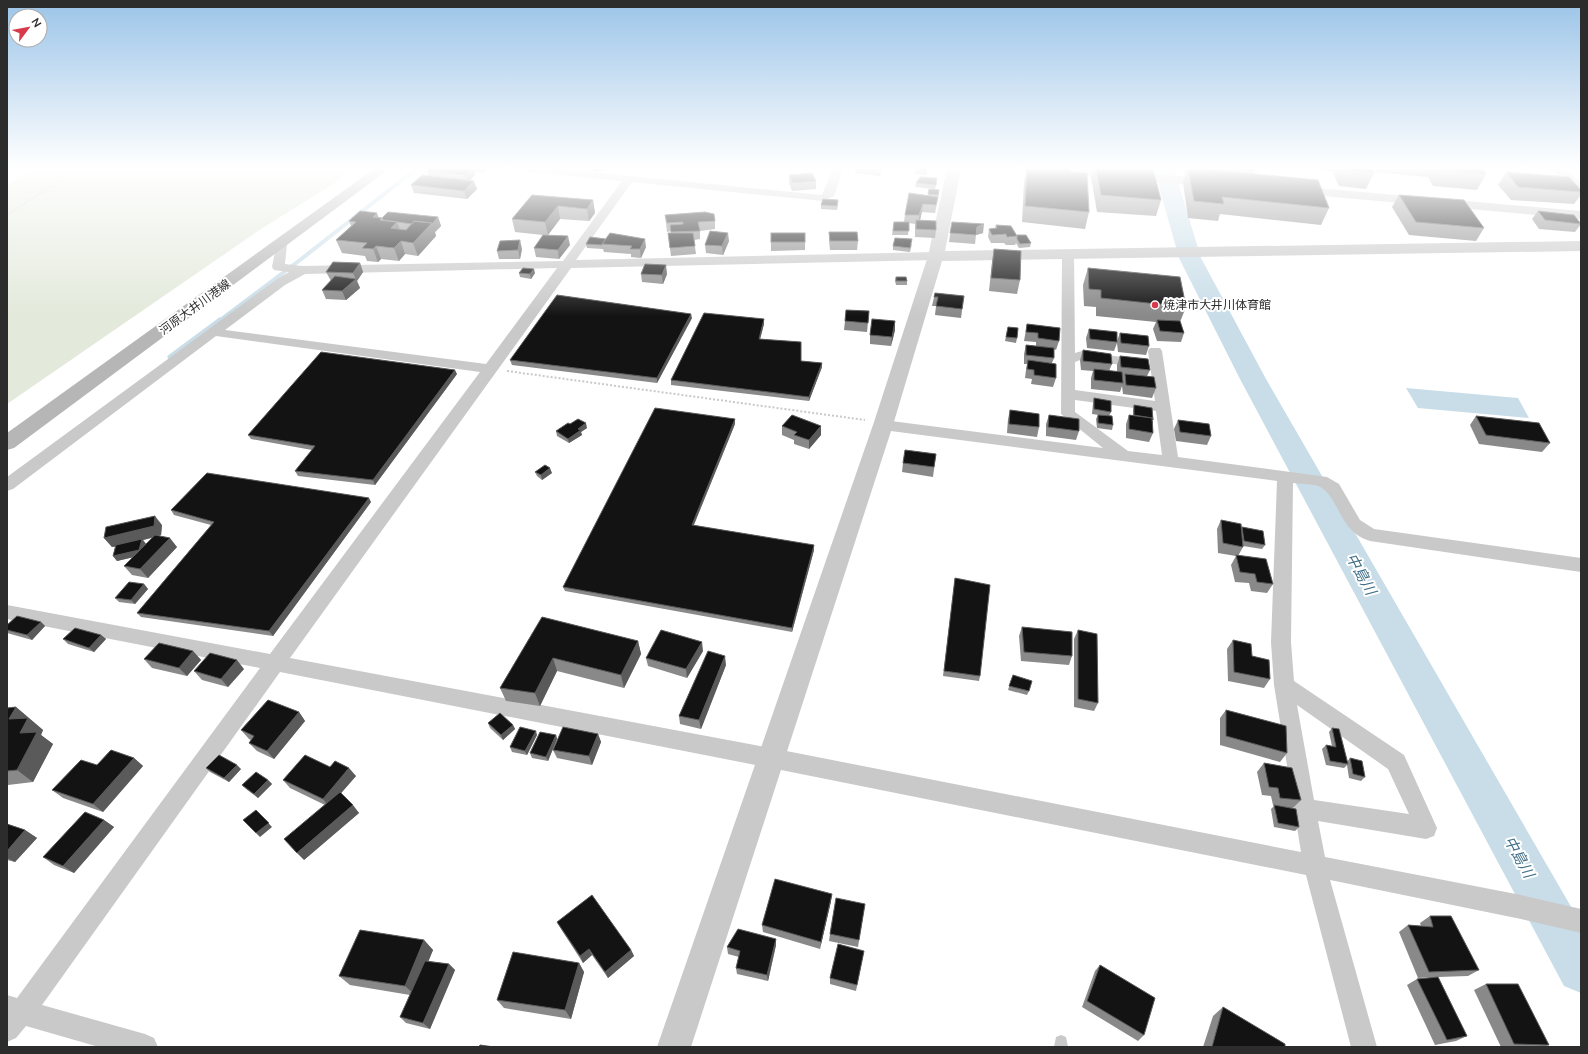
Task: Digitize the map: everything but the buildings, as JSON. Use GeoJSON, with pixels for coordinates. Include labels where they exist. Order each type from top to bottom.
{"type":"FeatureCollection","features":[{"type":"Feature","properties":{"kind":"main road","name":"河原大井川港線"},"geometry":{"type":"LineString","coordinates":[[7,443],[316,218]]}},
{"type":"Feature","properties":{"kind":"street"},"geometry":{"type":"LineString","coordinates":[[145,1047],[12,1017],[129,863],[276,664],[601,218]]}},
{"type":"Feature","properties":{"kind":"street"},"geometry":{"type":"LineString","coordinates":[[674,1047],[883,424],[936,256],[944,218]]}},
{"type":"Feature","properties":{"kind":"street"},"geometry":{"type":"LineString","coordinates":[[281,244],[278,267],[299,270],[936,256],[1581,246]]}},
{"type":"Feature","properties":{"kind":"street"},"geometry":{"type":"LineString","coordinates":[[1068,254],[1068,414],[1124,456]]}},
{"type":"Feature","properties":{"kind":"street"},"geometry":{"type":"LineString","coordinates":[[7,485],[280,282],[299,270]]}},
{"type":"Feature","properties":{"kind":"street"},"geometry":{"type":"LineString","coordinates":[[213,332],[491,369]]}},
{"type":"Feature","properties":{"kind":"street"},"geometry":{"type":"LineString","coordinates":[[1155,351],[1171,462]]}},
{"type":"Feature","properties":{"kind":"street"},"geometry":{"type":"LineString","coordinates":[[1068,360],[1082,356],[1157,367]]}},
{"type":"Feature","properties":{"kind":"street"},"geometry":{"type":"LineString","coordinates":[[1068,394],[1163,407]]}},
{"type":"Feature","properties":{"kind":"street"},"geometry":{"type":"LineString","coordinates":[[883,424],[1321,481],[1333,488],[1354,524],[1370,535],[1581,565]]}},
{"type":"Feature","properties":{"kind":"street"},"geometry":{"type":"LineString","coordinates":[[1286,477],[1281,642],[1287,710],[1306,809],[1315,867],[1364,1047]]}},
{"type":"Feature","properties":{"kind":"street"},"geometry":{"type":"LineString","coordinates":[[7,612],[771,758],[1521,907],[1576,920]]}},
{"type":"Feature","properties":{"kind":"street"},"geometry":{"type":"LineString","coordinates":[[1284,685],[1396,762],[1426,828],[1306,809]]}},
{"type":"Feature","properties":{"kind":"path"},"geometry":{"type":"LineString","coordinates":[[491,369],[883,424]]}},
{"type":"Feature","properties":{"kind":"shaded area"},"geometry":{"type":"Polygon","coordinates":[[[7,218],[278,218],[261,229],[7,404],[7,218]]]}},
{"type":"Feature","properties":{"kind":"water"},"geometry":{"type":"Polygon","coordinates":[[[1406,388],[1518,398],[1529,418],[1418,408],[1406,388]]]}},
{"type":"Feature","properties":{"kind":"waterway"},"geometry":{"type":"LineString","coordinates":[[219,321],[353,218]]}},
{"type":"Feature","properties":{"kind":"waterway","name":"中島川"},"geometry":{"type":"LineString","coordinates":[[1178,218],[1190,258],[1253,379],[1581,969]]}},
{"type":"Feature","properties":{"kind":"waterway"},"geometry":{"type":"LineString","coordinates":[[170,357],[220,320]]}},
{"type":"Feature","properties":{"kind":"place","name":"焼津市大井川体育館"},"geometry":{"type":"Point","coordinates":[1155,305]}}]}
